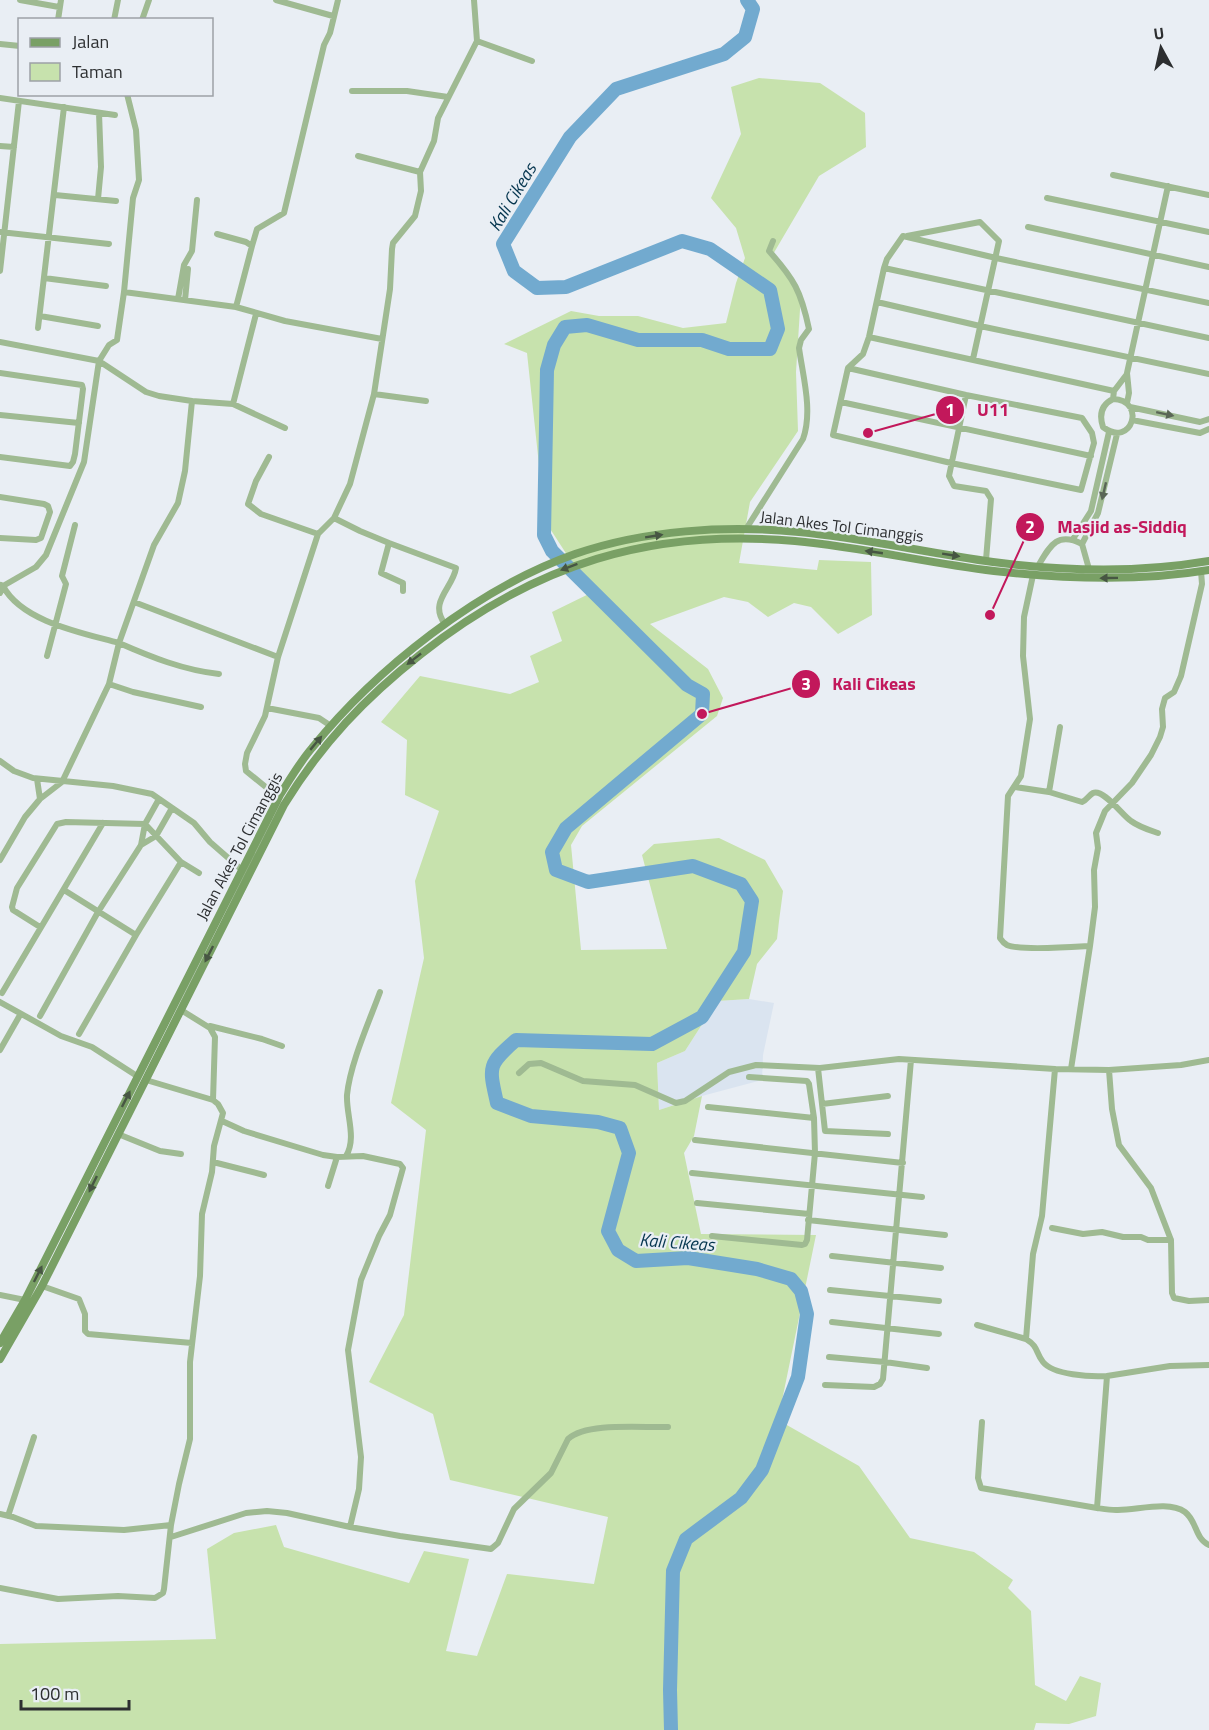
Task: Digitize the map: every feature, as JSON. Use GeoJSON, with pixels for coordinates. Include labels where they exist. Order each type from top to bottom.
{"type":"FeatureCollection","features":[{"type":"Feature","properties":{"kind":"main road","name":"Jalan Akes Tol Cimanggis"},"geometry":{"type":"LineString","coordinates":[[0,1359],[18,1323],[42,1286],[284,805],[337,723],[387,681],[450,631],[484,608],[573,555],[596,548],[676,533],[746,529],[800,532],[990,564]]}},
{"type":"Feature","properties":{"kind":"main road","name":"Jalan Akes Tol Cimanggis"},"geometry":{"type":"LineString","coordinates":[[0,1343],[18,1323],[25,1300],[136,1076],[280,795],[310,750],[380,675],[445,624],[499,590],[532,578],[633,548],[676,542],[748,538],[797,541],[990,564],[1089,568],[1205,566]]}},
{"type":"Feature","properties":{"kind":"main road"},"geometry":{"type":"LineString","coordinates":[[990,564],[1033,575],[1112,578],[1205,566]]}},
{"type":"Feature","properties":{"kind":"street"},"geometry":{"type":"LineString","coordinates":[[20,0],[60,3],[58,18]]}},
{"type":"Feature","properties":{"kind":"street"},"geometry":{"type":"LineString","coordinates":[[114,18],[118,0]]}},
{"type":"Feature","properties":{"kind":"street"},"geometry":{"type":"LineString","coordinates":[[143,18],[149,0]]}},
{"type":"Feature","properties":{"kind":"street"},"geometry":{"type":"LineString","coordinates":[[276,0],[333,16]]}},
{"type":"Feature","properties":{"kind":"street"},"geometry":{"type":"LineString","coordinates":[[236,308],[257,229],[284,213],[324,45],[330,33],[338,0]]}},
{"type":"Feature","properties":{"kind":"street"},"geometry":{"type":"LineString","coordinates":[[280,795],[246,771],[245,764],[267,708],[278,657],[318,534],[334,518],[350,484],[374,394],[390,289],[393,243],[415,216],[421,191],[420,172],[434,141],[438,118],[477,41],[474,0]]}},
{"type":"Feature","properties":{"kind":"street"},"geometry":{"type":"LineString","coordinates":[[477,41],[532,61]]}},
{"type":"Feature","properties":{"kind":"street"},"geometry":{"type":"LineString","coordinates":[[0,44],[18,46]]}},
{"type":"Feature","properties":{"kind":"street"},"geometry":{"type":"LineString","coordinates":[[352,91],[407,91],[448,97]]}},
{"type":"Feature","properties":{"kind":"street"},"geometry":{"type":"LineString","coordinates":[[128,96],[136,130],[139,180],[133,198],[117,340],[109,345],[99,361],[84,462],[46,555],[36,567],[1,588],[8,596],[54,625],[118,643],[185,669],[219,674]]}},
{"type":"Feature","properties":{"kind":"street"},"geometry":{"type":"LineString","coordinates":[[0,98],[115,116]]}},
{"type":"Feature","properties":{"kind":"street"},"geometry":{"type":"LineString","coordinates":[[0,271],[2,232],[19,101]]}},
{"type":"Feature","properties":{"kind":"street"},"geometry":{"type":"LineString","coordinates":[[38,328],[64,107]]}},
{"type":"Feature","properties":{"kind":"street"},"geometry":{"type":"LineString","coordinates":[[98,199],[101,167],[99,113]]}},
{"type":"Feature","properties":{"kind":"street"},"geometry":{"type":"LineString","coordinates":[[0,146],[14,147]]}},
{"type":"Feature","properties":{"kind":"street"},"geometry":{"type":"LineString","coordinates":[[358,156],[420,172]]}},
{"type":"Feature","properties":{"kind":"street"},"geometry":{"type":"LineString","coordinates":[[1113,175],[1209,195]]}},
{"type":"Feature","properties":{"kind":"street"},"geometry":{"type":"LineString","coordinates":[[1168,186],[1127,373],[1129,405],[1132,420],[1123,432],[1117,434],[1109,432],[1103,427],[1101,421],[1101,410],[1113,399],[1122,399],[1129,405],[1200,422],[1209,419]]}},
{"type":"Feature","properties":{"kind":"street"},"geometry":{"type":"LineString","coordinates":[[0,190],[9,191]]}},
{"type":"Feature","properties":{"kind":"street"},"geometry":{"type":"LineString","coordinates":[[55,195],[116,201]]}},
{"type":"Feature","properties":{"kind":"street"},"geometry":{"type":"LineString","coordinates":[[1047,198],[1209,232]]}},
{"type":"Feature","properties":{"kind":"street"},"geometry":{"type":"LineString","coordinates":[[181,299],[184,265],[192,251],[197,200]]}},
{"type":"Feature","properties":{"kind":"street"},"geometry":{"type":"LineString","coordinates":[[848,368],[1082,418],[1092,433],[1094,442],[1081,490],[833,435],[848,368],[863,354],[884,268],[903,236],[980,222],[999,241],[973,359]]}},
{"type":"Feature","properties":{"kind":"street"},"geometry":{"type":"LineString","coordinates":[[1028,227],[1209,267]]}},
{"type":"Feature","properties":{"kind":"street"},"geometry":{"type":"LineString","coordinates":[[2,232],[109,244]]}},
{"type":"Feature","properties":{"kind":"street"},"geometry":{"type":"LineString","coordinates":[[217,234],[252,246]]}},
{"type":"Feature","properties":{"kind":"street"},"geometry":{"type":"LineString","coordinates":[[903,236],[1209,303]]}},
{"type":"Feature","properties":{"kind":"street"},"geometry":{"type":"LineString","coordinates":[[746,529],[803,439],[807,428],[808,413],[799,348],[808,329],[804,304],[788,272],[769,251],[773,241]]}},
{"type":"Feature","properties":{"kind":"street"},"geometry":{"type":"LineString","coordinates":[[884,268],[1209,338]]}},
{"type":"Feature","properties":{"kind":"street"},"geometry":{"type":"LineString","coordinates":[[181,299],[188,269]]}},
{"type":"Feature","properties":{"kind":"street"},"geometry":{"type":"LineString","coordinates":[[44,278],[106,286]]}},
{"type":"Feature","properties":{"kind":"street"},"geometry":{"type":"LineString","coordinates":[[124,292],[236,308],[382,339]]}},
{"type":"Feature","properties":{"kind":"street"},"geometry":{"type":"LineString","coordinates":[[877,302],[1209,374]]}},
{"type":"Feature","properties":{"kind":"street"},"geometry":{"type":"LineString","coordinates":[[233,404],[256,314]]}},
{"type":"Feature","properties":{"kind":"street"},"geometry":{"type":"LineString","coordinates":[[40,316],[98,326]]}},
{"type":"Feature","properties":{"kind":"street"},"geometry":{"type":"LineString","coordinates":[[869,337],[1114,391]]}},
{"type":"Feature","properties":{"kind":"street"},"geometry":{"type":"LineString","coordinates":[[0,342],[99,361],[147,392],[192,401],[233,404],[285,428]]}},
{"type":"Feature","properties":{"kind":"street"},"geometry":{"type":"LineString","coordinates":[[0,373],[82,385],[83,397],[75,454],[70,466],[0,457]]}},
{"type":"Feature","properties":{"kind":"street"},"geometry":{"type":"LineString","coordinates":[[1113,399],[1114,391],[1127,373]]}},
{"type":"Feature","properties":{"kind":"street"},"geometry":{"type":"LineString","coordinates":[[374,394],[426,401]]}},
{"type":"Feature","properties":{"kind":"street"},"geometry":{"type":"LineString","coordinates":[[966,395],[949,476],[954,486],[986,491],[991,500],[990,564]]}},
{"type":"Feature","properties":{"kind":"street"},"geometry":{"type":"LineString","coordinates":[[0,860],[25,817],[40,799],[62,782],[109,684],[118,643],[154,545],[178,503],[185,471],[192,401]]}},
{"type":"Feature","properties":{"kind":"street"},"geometry":{"type":"LineString","coordinates":[[840,402],[1090,456]]}},
{"type":"Feature","properties":{"kind":"street"},"geometry":{"type":"LineString","coordinates":[[0,415],[79,423]]}},
{"type":"Feature","properties":{"kind":"street"},"geometry":{"type":"LineString","coordinates":[[1132,420],[1200,433],[1209,429]]}},
{"type":"Feature","properties":{"kind":"street"},"geometry":{"type":"LineString","coordinates":[[1087,425],[1101,421]]}},
{"type":"Feature","properties":{"kind":"street"},"geometry":{"type":"LineString","coordinates":[[1200,422],[1200,433]]}},
{"type":"Feature","properties":{"kind":"street"},"geometry":{"type":"LineString","coordinates":[[1073,540],[1090,511],[1109,432]]}},
{"type":"Feature","properties":{"kind":"street"},"geometry":{"type":"LineString","coordinates":[[1089,568],[1082,544],[1098,513],[1117,434]]}},
{"type":"Feature","properties":{"kind":"street"},"geometry":{"type":"LineString","coordinates":[[269,457],[256,481],[248,504],[261,514],[318,534]]}},
{"type":"Feature","properties":{"kind":"street"},"geometry":{"type":"LineString","coordinates":[[0,497],[44,504],[50,512],[40,538],[36,540],[0,538]]}},
{"type":"Feature","properties":{"kind":"street"},"geometry":{"type":"LineString","coordinates":[[334,518],[389,543],[456,568],[439,608],[440,617],[445,624]]}},
{"type":"Feature","properties":{"kind":"street"},"geometry":{"type":"LineString","coordinates":[[47,656],[66,584],[62,576],[75,525]]}},
{"type":"Feature","properties":{"kind":"street"},"geometry":{"type":"LineString","coordinates":[[1038,566],[1054,542],[1073,540],[1082,544]]}},
{"type":"Feature","properties":{"kind":"street"},"geometry":{"type":"LineString","coordinates":[[389,543],[381,573],[403,583],[402,591]]}},
{"type":"Feature","properties":{"kind":"street"},"geometry":{"type":"LineString","coordinates":[[1071,1069],[1095,907],[1094,870],[1098,848],[1096,832],[1105,811],[1132,783],[1160,737],[1163,727],[1162,709],[1166,698],[1174,692],[1181,676],[1205,566]]}},
{"type":"Feature","properties":{"kind":"street"},"geometry":{"type":"LineString","coordinates":[[1033,575],[1024,617],[1023,656],[1030,719],[1022,776],[1008,796],[999,938],[1006,945],[1011,946],[1043,948],[1090,946]]}},
{"type":"Feature","properties":{"kind":"street"},"geometry":{"type":"LineString","coordinates":[[134,602],[278,657]]}},
{"type":"Feature","properties":{"kind":"street"},"geometry":{"type":"LineString","coordinates":[[109,684],[134,693],[201,707]]}},
{"type":"Feature","properties":{"kind":"street"},"geometry":{"type":"LineString","coordinates":[[267,708],[337,723]]}},
{"type":"Feature","properties":{"kind":"street"},"geometry":{"type":"LineString","coordinates":[[1050,792],[1060,727]]}},
{"type":"Feature","properties":{"kind":"street"},"geometry":{"type":"LineString","coordinates":[[0,761],[15,771],[37,779],[143,791],[152,794],[194,823],[210,842],[243,870]]}},
{"type":"Feature","properties":{"kind":"street"},"geometry":{"type":"LineString","coordinates":[[37,779],[40,799]]}},
{"type":"Feature","properties":{"kind":"street"},"geometry":{"type":"LineString","coordinates":[[1016,787],[1050,792],[1082,802],[1095,792],[1113,802],[1131,821],[1158,833]]}},
{"type":"Feature","properties":{"kind":"street"},"geometry":{"type":"LineString","coordinates":[[40,1016],[98,912],[141,845],[145,824],[159,799]]}},
{"type":"Feature","properties":{"kind":"street"},"geometry":{"type":"LineString","coordinates":[[141,845],[156,836],[172,808]]}},
{"type":"Feature","properties":{"kind":"street"},"geometry":{"type":"LineString","coordinates":[[40,927],[13,910],[12,907],[17,888],[57,824],[66,822],[145,824],[182,862],[199,873]]}},
{"type":"Feature","properties":{"kind":"street"},"geometry":{"type":"LineString","coordinates":[[2,993],[104,823]]}},
{"type":"Feature","properties":{"kind":"street"},"geometry":{"type":"LineString","coordinates":[[79,1034],[136,935],[182,862]]}},
{"type":"Feature","properties":{"kind":"street"},"geometry":{"type":"LineString","coordinates":[[64,890],[136,935]]}},
{"type":"Feature","properties":{"kind":"street"},"geometry":{"type":"LineString","coordinates":[[346,1156],[351,1141],[347,1097],[349,1086],[360,1045],[380,992]]}},
{"type":"Feature","properties":{"kind":"street"},"geometry":{"type":"LineString","coordinates":[[0,1002],[61,1036],[92,1047],[136,1076]]}},
{"type":"Feature","properties":{"kind":"street"},"geometry":{"type":"LineString","coordinates":[[181,1010],[213,1031],[215,1040],[213,1100]]}},
{"type":"Feature","properties":{"kind":"street"},"geometry":{"type":"LineString","coordinates":[[0,1050],[20,1015]]}},
{"type":"Feature","properties":{"kind":"street"},"geometry":{"type":"LineString","coordinates":[[206,1026],[282,1046]]}},
{"type":"Feature","properties":{"kind":"street"},"geometry":{"type":"LineString","coordinates":[[519,1072],[529,1064],[541,1063],[584,1081],[635,1085],[676,1103],[685,1101],[729,1072],[756,1065],[818,1068],[899,1059],[1055,1069],[1109,1070],[1181,1065],[1209,1060]]}},
{"type":"Feature","properties":{"kind":"street"},"geometry":{"type":"LineString","coordinates":[[825,1385],[874,1387],[880,1384],[883,1378],[911,1060]]}},
{"type":"Feature","properties":{"kind":"street"},"geometry":{"type":"LineString","coordinates":[[818,1068],[825,1131],[888,1134]]}},
{"type":"Feature","properties":{"kind":"street"},"geometry":{"type":"LineString","coordinates":[[1026,1340],[1033,1254],[1042,1216],[1055,1069]]}},
{"type":"Feature","properties":{"kind":"street"},"geometry":{"type":"LineString","coordinates":[[1109,1070],[1112,1109],[1119,1145],[1151,1188],[1171,1240],[1173,1269],[1171,1283],[1174,1298],[1189,1301],[1209,1300]]}},
{"type":"Feature","properties":{"kind":"street"},"geometry":{"type":"LineString","coordinates":[[712,1236],[802,1245],[807,1240],[815,1153],[814,1118],[808,1082],[749,1077]]}},
{"type":"Feature","properties":{"kind":"street"},"geometry":{"type":"LineString","coordinates":[[0,1588],[58,1599],[118,1596],[154,1598],[163,1593],[178,1484],[189,1449],[191,1426],[189,1368],[200,1276],[202,1214],[214,1146],[222,1121],[222,1110],[213,1100],[146,1080]]}},
{"type":"Feature","properties":{"kind":"street"},"geometry":{"type":"LineString","coordinates":[[822,1104],[888,1096]]}},
{"type":"Feature","properties":{"kind":"street"},"geometry":{"type":"LineString","coordinates":[[708,1107],[814,1118]]}},
{"type":"Feature","properties":{"kind":"street"},"geometry":{"type":"LineString","coordinates":[[222,1121],[309,1151],[337,1157],[363,1156],[400,1164],[403,1168],[390,1215],[361,1280],[348,1350],[361,1457],[359,1489],[350,1527]]}},
{"type":"Feature","properties":{"kind":"street"},"geometry":{"type":"LineString","coordinates":[[118,1134],[160,1151],[181,1154]]}},
{"type":"Feature","properties":{"kind":"street"},"geometry":{"type":"LineString","coordinates":[[695,1140],[903,1163]]}},
{"type":"Feature","properties":{"kind":"street"},"geometry":{"type":"LineString","coordinates":[[328,1186],[337,1157]]}},
{"type":"Feature","properties":{"kind":"street"},"geometry":{"type":"LineString","coordinates":[[213,1162],[264,1175]]}},
{"type":"Feature","properties":{"kind":"street"},"geometry":{"type":"LineString","coordinates":[[692,1173],[922,1197]]}},
{"type":"Feature","properties":{"kind":"street"},"geometry":{"type":"LineString","coordinates":[[697,1203],[945,1235]]}},
{"type":"Feature","properties":{"kind":"street"},"geometry":{"type":"LineString","coordinates":[[1052,1228],[1083,1234],[1102,1232],[1148,1240],[1171,1240]]}},
{"type":"Feature","properties":{"kind":"street"},"geometry":{"type":"LineString","coordinates":[[832,1256],[941,1268]]}},
{"type":"Feature","properties":{"kind":"street"},"geometry":{"type":"LineString","coordinates":[[42,1286],[79,1299],[85,1314],[85,1331],[88,1334],[192,1344]]}},
{"type":"Feature","properties":{"kind":"street"},"geometry":{"type":"LineString","coordinates":[[831,1290],[939,1301]]}},
{"type":"Feature","properties":{"kind":"street"},"geometry":{"type":"LineString","coordinates":[[0,1295],[25,1300]]}},
{"type":"Feature","properties":{"kind":"street"},"geometry":{"type":"LineString","coordinates":[[832,1322],[939,1334]]}},
{"type":"Feature","properties":{"kind":"street"},"geometry":{"type":"LineString","coordinates":[[977,1325],[1026,1340],[1034,1344],[1042,1361],[1047,1365],[1079,1375],[1107,1376],[1170,1366],[1209,1365]]}},
{"type":"Feature","properties":{"kind":"street"},"geometry":{"type":"LineString","coordinates":[[829,1358],[927,1368]]}},
{"type":"Feature","properties":{"kind":"street"},"geometry":{"type":"LineString","coordinates":[[1097,1508],[1107,1376]]}},
{"type":"Feature","properties":{"kind":"street"},"geometry":{"type":"LineString","coordinates":[[982,1422],[978,1478],[981,1488],[1097,1508],[1177,1509],[1186,1513],[1202,1542],[1209,1545]]}},
{"type":"Feature","properties":{"kind":"street"},"geometry":{"type":"LineString","coordinates":[[171,1537],[246,1513],[286,1513],[350,1527],[491,1549],[498,1543],[514,1509],[551,1473],[568,1439],[573,1435],[600,1428],[668,1427]]}},
{"type":"Feature","properties":{"kind":"street"},"geometry":{"type":"LineString","coordinates":[[8,1516],[34,1437]]}},
{"type":"Feature","properties":{"kind":"street"},"geometry":{"type":"LineString","coordinates":[[0,1514],[36,1526],[124,1530],[171,1525]]}},
{"type":"Feature","properties":{"kind":"shaded area"},"geometry":{"type":"Polygon","coordinates":[[[749,999],[774,1003],[763,1055],[762,1080],[659,1110],[657,1063],[685,1051],[717,1001],[749,999]]]}},
{"type":"Feature","properties":{"kind":"green space"},"geometry":{"type":"Polygon","coordinates":[[[759,78],[820,83],[865,113],[866,147],[819,176],[772,256],[801,294],[796,372],[798,431],[750,502],[739,563],[817,570],[819,560],[871,562],[872,615],[838,634],[811,607],[794,603],[768,617],[748,602],[724,597],[650,624],[708,669],[723,698],[717,716],[582,826],[571,845],[581,950],[667,949],[642,855],[654,844],[719,838],[765,860],[783,891],[777,939],[757,964],[749,999],[717,1001],[685,1051],[657,1063],[659,1110],[702,1096],[694,1136],[684,1153],[701,1234],[816,1235],[778,1420],[859,1466],[910,1538],[974,1552],[1013,1580],[1008,1588],[1031,1611],[1035,1685],[1066,1701],[1080,1676],[1101,1683],[1096,1716],[1069,1724],[1036,1723],[1034,1730],[0,1730],[0,1644],[216,1639],[207,1549],[234,1533],[276,1525],[284,1547],[409,1583],[424,1551],[469,1559],[446,1651],[477,1656],[507,1574],[594,1584],[608,1517],[450,1480],[433,1414],[369,1382],[404,1315],[426,1130],[391,1103],[424,958],[415,881],[439,811],[405,795],[407,740],[381,722],[420,676],[510,694],[539,682],[530,656],[562,641],[552,612],[599,589],[571,561],[545,521],[527,353],[504,344],[571,311],[599,316],[638,316],[683,328],[726,323],[745,258],[736,228],[711,198],[741,134],[731,87],[759,78]]]}},
{"type":"Feature","properties":{"kind":"waterway","name":"Kali Cikeas"},"geometry":{"type":"LineString","coordinates":[[671,1730],[673,1571],[686,1539],[741,1498],[762,1470],[798,1377],[807,1314],[801,1291],[791,1279],[757,1269],[688,1258],[636,1261],[618,1250],[608,1231],[629,1153],[620,1128],[598,1122],[531,1116],[497,1103],[492,1074],[495,1061],[516,1040],[652,1044],[702,1017],[744,952],[752,901],[741,884],[693,866],[588,882],[556,870],[552,852],[566,828],[702,714],[703,694],[687,685],[552,551],[544,535],[547,370],[554,345],[565,327],[587,325],[638,340],[702,340],[729,349],[770,349],[778,329],[770,290],[710,249],[682,241],[566,287],[537,288],[514,271],[503,244],[570,137],[616,89],[724,54],[745,37],[753,9],[747,0]]}},
{"type":"Feature","properties":{"kind":"place","name":"U11"},"geometry":{"type":"Point","coordinates":[868,433]}},
{"type":"Feature","properties":{"kind":"place","name":"Masjid as-Siddiq"},"geometry":{"type":"Point","coordinates":[990,615]}},
{"type":"Feature","properties":{"kind":"place","name":"Kali Cikeas"},"geometry":{"type":"Point","coordinates":[702,714]}}]}
